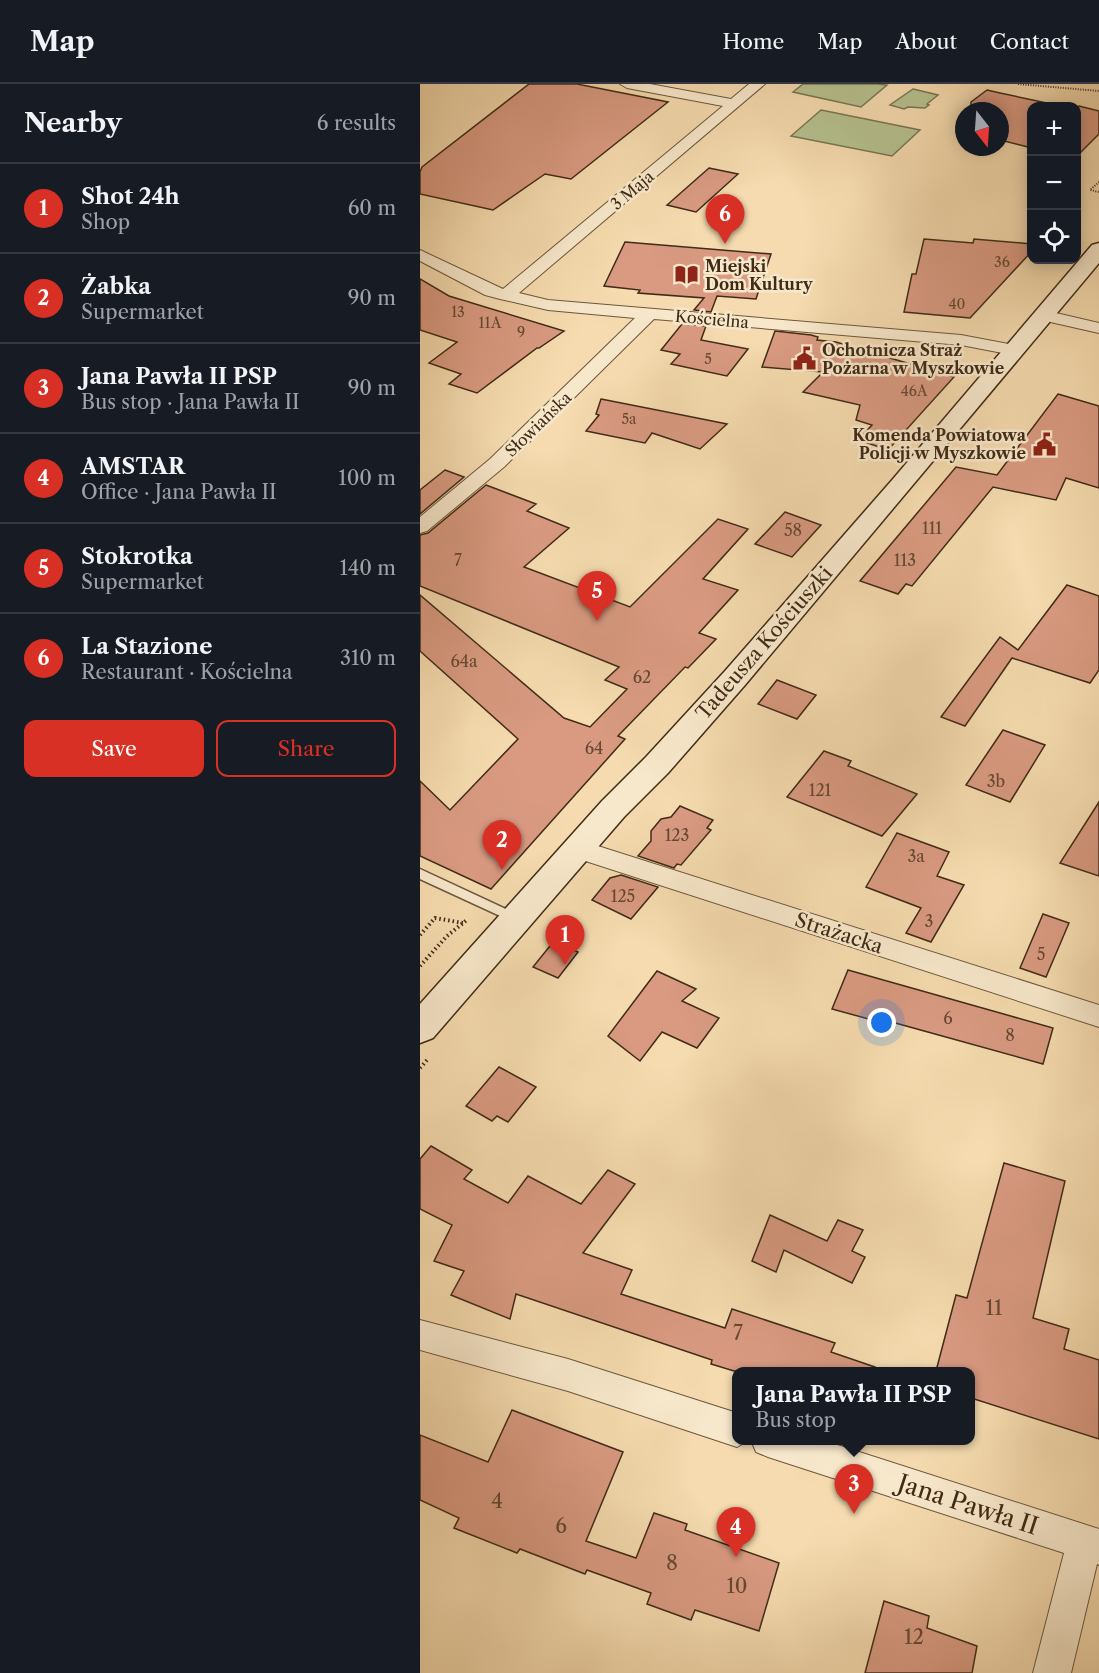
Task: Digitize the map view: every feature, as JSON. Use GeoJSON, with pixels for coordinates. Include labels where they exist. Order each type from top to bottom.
{"type":"FeatureCollection","features":[{"type":"Feature","properties":{"kind":"main road","name":"Tadeusza Kościuszki"},"geometry":{"type":"LineString","coordinates":[[420,1028],[613,809],[657,765],[742,669],[902,484],[1099,249]]}},
{"type":"Feature","properties":{"kind":"street"},"geometry":{"type":"LineString","coordinates":[[627,84],[734,104]]}},
{"type":"Feature","properties":{"kind":"street","name":"3 Maja"},"geometry":{"type":"LineString","coordinates":[[506,295],[758,84]]}},
{"type":"Feature","properties":{"kind":"street","name":"Kościelna"},"geometry":{"type":"LineString","coordinates":[[420,255],[474,284],[506,295],[556,306],[961,340],[1013,350]]}},
{"type":"Feature","properties":{"kind":"street","name":"Słowiańska"},"geometry":{"type":"LineString","coordinates":[[420,527],[497,463],[649,314]]}},
{"type":"Feature","properties":{"kind":"street"},"geometry":{"type":"LineString","coordinates":[[1043,315],[1099,328]]}},
{"type":"Feature","properties":{"kind":"street","name":"Strażacka"},"geometry":{"type":"LineString","coordinates":[[579,849],[1099,1016]]}},
{"type":"Feature","properties":{"kind":"street"},"geometry":{"type":"LineString","coordinates":[[420,1335],[567,1375],[732,1428]]}},
{"type":"Feature","properties":{"kind":"street","name":"Jana Pawła II"},"geometry":{"type":"LineString","coordinates":[[783,1445],[1092,1545]]}},
{"type":"Feature","properties":{"kind":"street"},"geometry":{"type":"LineString","coordinates":[[1052,1673],[1092,1545]]}},
{"type":"Feature","properties":{"kind":"lane"},"geometry":{"type":"LineString","coordinates":[[420,874],[518,919]]}},
{"type":"Feature","properties":{"kind":"path"},"geometry":{"type":"LineString","coordinates":[[1018,84],[1099,91]]}},
{"type":"Feature","properties":{"kind":"path"},"geometry":{"type":"LineString","coordinates":[[1099,182],[1090,190],[1099,192]]}},
{"type":"Feature","properties":{"kind":"path"},"geometry":{"type":"LineString","coordinates":[[420,966],[447,936],[484,905]]}},
{"type":"Feature","properties":{"kind":"path"},"geometry":{"type":"LineString","coordinates":[[420,935],[435,918],[464,924]]}},
{"type":"Feature","properties":{"kind":"green space"},"geometry":{"type":"Polygon","coordinates":[[[803,84],[887,85],[861,107],[793,92],[803,84]]]}},
{"type":"Feature","properties":{"kind":"green space"},"geometry":{"type":"Polygon","coordinates":[[[913,89],[938,95],[925,108],[908,107],[904,109],[890,105],[913,89]]]}},
{"type":"Feature","properties":{"kind":"green space"},"geometry":{"type":"Polygon","coordinates":[[[821,110],[920,130],[892,156],[791,136],[821,110]]]}},
{"type":"Feature","properties":{"kind":"building"},"geometry":{"type":"Polygon","coordinates":[[[529,84],[577,84],[668,102],[571,179],[545,174],[493,210],[420,194],[422,167],[529,84]]]}},
{"type":"Feature","properties":{"kind":"building"},"geometry":{"type":"Polygon","coordinates":[[[987,90],[1042,102],[1027,102],[1027,147],[1009,142],[1009,102],[971,102],[987,90]]]}},
{"type":"Feature","properties":{"kind":"building"},"geometry":{"type":"Polygon","coordinates":[[[1081,106],[1099,111],[1099,134],[1081,152],[1081,106]]]}},
{"type":"Feature","properties":{"kind":"building"},"geometry":{"type":"Polygon","coordinates":[[[709,168],[738,174],[696,212],[667,205],[709,168]]]}},
{"type":"Feature","properties":{"kind":"building"},"geometry":{"type":"Polygon","coordinates":[[[924,239],[973,243],[974,239],[1027,244],[1027,256],[970,318],[904,312],[912,274],[916,274],[924,239]]]}},
{"type":"Feature","properties":{"kind":"building","name":"Miejski Dom Kultury"},"geometry":{"type":"Polygon","coordinates":[[[625,242],[771,254],[756,299],[717,296],[711,312],[694,310],[704,298],[638,293],[640,290],[604,286],[625,242]]]}},
{"type":"Feature","properties":{"kind":"building"},"geometry":{"type":"Polygon","coordinates":[[[420,279],[449,296],[564,331],[537,348],[477,393],[449,384],[461,374],[429,363],[457,342],[420,330],[420,279]]]}},
{"type":"Feature","properties":{"kind":"building"},"geometry":{"type":"Polygon","coordinates":[[[682,324],[706,326],[701,340],[748,349],[727,376],[671,364],[680,354],[661,350],[682,324]]]}},
{"type":"Feature","properties":{"kind":"building"},"geometry":{"type":"Polygon","coordinates":[[[775,331],[811,335],[818,337],[817,340],[836,342],[954,377],[888,450],[858,440],[872,425],[856,420],[860,405],[803,392],[823,372],[762,367],[775,331]]]}},
{"type":"Feature","properties":{"kind":"building"},"geometry":{"type":"Polygon","coordinates":[[[1058,394],[1099,406],[1099,488],[1066,478],[1056,500],[993,487],[912,586],[906,584],[898,594],[860,581],[956,467],[997,475],[1058,394]]]}},
{"type":"Feature","properties":{"kind":"building"},"geometry":{"type":"Polygon","coordinates":[[[601,399],[727,424],[700,449],[652,433],[645,443],[586,431],[599,415],[596,414],[601,399]]]}},
{"type":"Feature","properties":{"kind":"building"},"geometry":{"type":"Polygon","coordinates":[[[445,470],[464,477],[420,514],[420,490],[445,470]]]}},
{"type":"Feature","properties":{"kind":"building"},"geometry":{"type":"Polygon","coordinates":[[[486,485],[536,504],[527,511],[569,528],[524,567],[630,607],[718,519],[748,529],[703,579],[738,590],[699,633],[716,639],[688,668],[685,667],[618,736],[625,739],[491,889],[420,856],[420,781],[450,810],[518,739],[420,651],[420,595],[564,718],[590,727],[627,689],[605,680],[619,667],[420,586],[420,535],[428,533],[486,485]]]}},
{"type":"Feature","properties":{"kind":"building"},"geometry":{"type":"Polygon","coordinates":[[[785,512],[821,525],[792,557],[755,544],[785,512]]]}},
{"type":"Feature","properties":{"kind":"building"},"geometry":{"type":"Polygon","coordinates":[[[1067,585],[1099,596],[1099,670],[1090,683],[1012,658],[965,726],[941,717],[1000,637],[1018,650],[1067,585]]]}},
{"type":"Feature","properties":{"kind":"building"},"geometry":{"type":"Polygon","coordinates":[[[777,680],[816,695],[797,719],[758,704],[777,680]]]}},
{"type":"Feature","properties":{"kind":"building"},"geometry":{"type":"Polygon","coordinates":[[[1003,730],[1045,745],[1010,802],[966,785],[1003,730]]]}},
{"type":"Feature","properties":{"kind":"building"},"geometry":{"type":"Polygon","coordinates":[[[824,751],[851,761],[848,766],[917,794],[882,836],[787,797],[824,751]]]}},
{"type":"Feature","properties":{"kind":"building"},"geometry":{"type":"Polygon","coordinates":[[[1099,802],[1099,876],[1060,863],[1099,802]]]}},
{"type":"Feature","properties":{"kind":"building"},"geometry":{"type":"Polygon","coordinates":[[[680,806],[713,820],[707,828],[711,830],[681,865],[677,864],[674,868],[638,856],[651,841],[651,831],[661,819],[671,817],[680,806]]]}},
{"type":"Feature","properties":{"kind":"building"},"geometry":{"type":"Polygon","coordinates":[[[897,833],[949,852],[937,876],[964,885],[931,942],[906,933],[921,908],[866,887],[897,833]]]}},
{"type":"Feature","properties":{"kind":"building"},"geometry":{"type":"Polygon","coordinates":[[[621,875],[658,887],[631,919],[592,900],[610,878],[621,875]]]}},
{"type":"Feature","properties":{"kind":"building"},"geometry":{"type":"Polygon","coordinates":[[[1043,914],[1069,923],[1046,977],[1020,968],[1043,914]]]}},
{"type":"Feature","properties":{"kind":"building"},"geometry":{"type":"Polygon","coordinates":[[[554,941],[578,952],[558,978],[533,967],[554,941]]]}},
{"type":"Feature","properties":{"kind":"building"},"geometry":{"type":"Polygon","coordinates":[[[848,970],[1053,1028],[1043,1064],[888,1021],[887,1024],[832,1009],[848,970]]]}},
{"type":"Feature","properties":{"kind":"building"},"geometry":{"type":"Polygon","coordinates":[[[657,971],[696,989],[682,1001],[719,1018],[697,1048],[662,1032],[640,1061],[608,1036],[657,971]]]}},
{"type":"Feature","properties":{"kind":"building"},"geometry":{"type":"Polygon","coordinates":[[[499,1067],[536,1087],[508,1122],[497,1116],[492,1121],[466,1106],[499,1067]]]}},
{"type":"Feature","properties":{"kind":"building"},"geometry":{"type":"Polygon","coordinates":[[[431,1146],[472,1170],[464,1179],[508,1203],[528,1176],[581,1204],[608,1170],[635,1184],[583,1253],[632,1270],[621,1294],[725,1328],[732,1309],[835,1343],[831,1352],[875,1367],[732,1367],[732,1370],[711,1364],[712,1360],[516,1294],[510,1319],[451,1295],[464,1271],[434,1261],[452,1225],[420,1209],[420,1159],[431,1146]]]}},
{"type":"Feature","properties":{"kind":"building"},"geometry":{"type":"Polygon","coordinates":[[[1004,1163],[1065,1181],[1033,1318],[1069,1329],[1064,1349],[1099,1360],[1099,1439],[975,1399],[975,1367],[937,1367],[956,1295],[967,1298],[1004,1163]]]}},
{"type":"Feature","properties":{"kind":"building"},"geometry":{"type":"Polygon","coordinates":[[[770,1215],[827,1241],[838,1220],[863,1230],[852,1251],[865,1257],[852,1283],[784,1250],[776,1272],[752,1261],[770,1215]]]}},
{"type":"Feature","properties":{"kind":"building"},"geometry":{"type":"Polygon","coordinates":[[[512,1410],[623,1452],[586,1541],[636,1558],[654,1513],[687,1524],[685,1530],[779,1563],[759,1631],[695,1610],[691,1620],[647,1604],[651,1593],[587,1570],[585,1574],[520,1549],[517,1553],[454,1528],[459,1518],[420,1500],[420,1435],[488,1462],[512,1410]]]}},
{"type":"Feature","properties":{"kind":"building"},"geometry":{"type":"Polygon","coordinates":[[[884,1601],[929,1616],[927,1628],[977,1646],[972,1673],[865,1673],[884,1601]]]}},
{"type":"Feature","properties":{"kind":"place","name":"La Stazione"},"geometry":{"type":"Point","coordinates":[725,244]}},
{"type":"Feature","properties":{"kind":"place","name":"Miejski Dom Kultury"},"geometry":{"type":"Point","coordinates":[687,275]}},
{"type":"Feature","properties":{"kind":"place","name":"Ochotnicza Straż Pożarna w Myszkowie"},"geometry":{"type":"Point","coordinates":[804,359]}},
{"type":"Feature","properties":{"kind":"place","name":"Komenda Powiatowa Policji w Myszkowie"},"geometry":{"type":"Point","coordinates":[1044,444]}},
{"type":"Feature","properties":{"kind":"place","name":"Stokrotka"},"geometry":{"type":"Point","coordinates":[597,621]}},
{"type":"Feature","properties":{"kind":"place","name":"Żabka"},"geometry":{"type":"Point","coordinates":[502,870]}},
{"type":"Feature","properties":{"kind":"place","name":"Shot 24h"},"geometry":{"type":"Point","coordinates":[565,965]}},
{"type":"Feature","properties":{"kind":"place","name":"Jana Pawła II PSP"},"geometry":{"type":"Point","coordinates":[854,1514]}},
{"type":"Feature","properties":{"kind":"place","name":"AMSTAR"},"geometry":{"type":"Point","coordinates":[736,1557]}}]}
